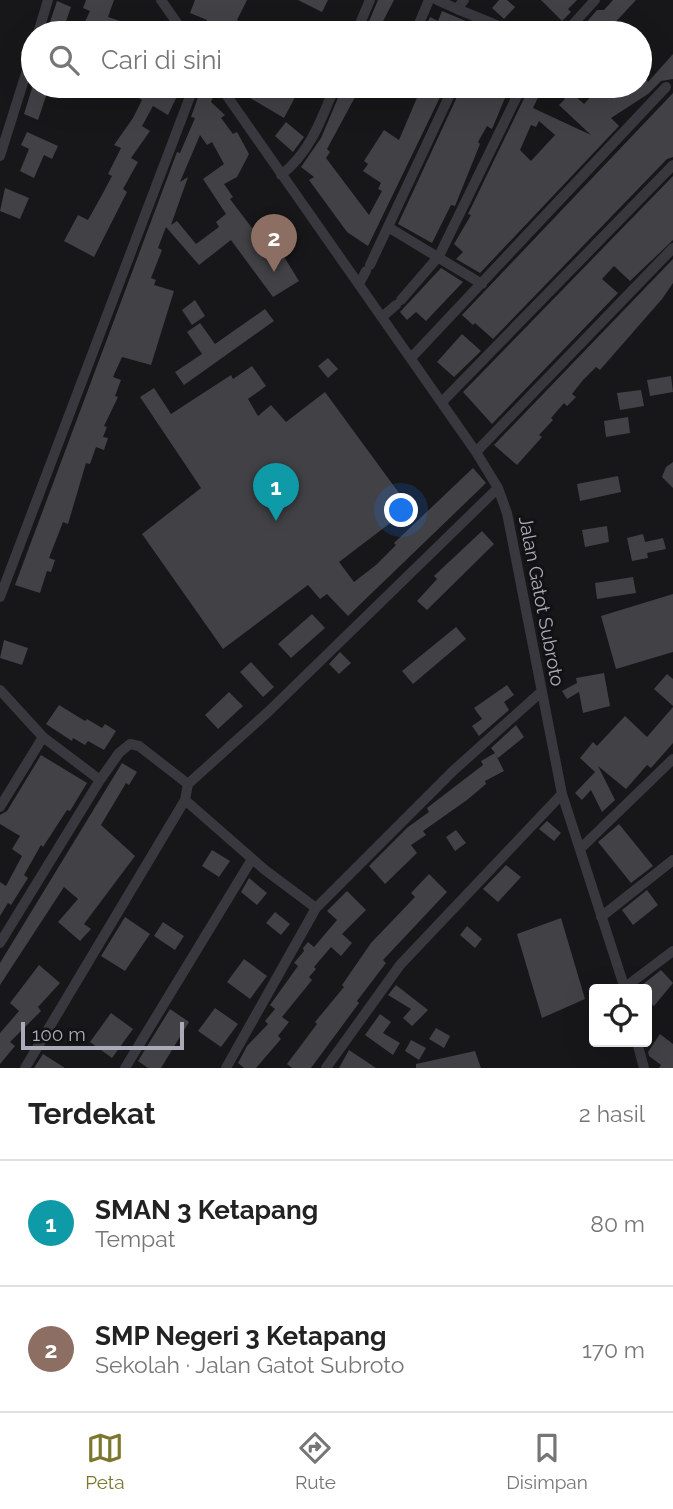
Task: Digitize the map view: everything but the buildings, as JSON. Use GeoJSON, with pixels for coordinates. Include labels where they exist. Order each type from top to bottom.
{"type":"FeatureCollection","features":[{"type":"Feature","properties":{"kind":"street"},"geometry":{"type":"LineString","coordinates":[[42,21],[48,0]]}},
{"type":"Feature","properties":{"kind":"street"},"geometry":{"type":"LineString","coordinates":[[161,0],[176,21]]}},
{"type":"Feature","properties":{"kind":"street"},"geometry":{"type":"LineString","coordinates":[[361,21],[370,0]]}},
{"type":"Feature","properties":{"kind":"street"},"geometry":{"type":"LineString","coordinates":[[420,21],[429,0]]}},
{"type":"Feature","properties":{"kind":"street"},"geometry":{"type":"LineString","coordinates":[[437,0],[461,4],[484,20]]}},
{"type":"Feature","properties":{"kind":"street"},"geometry":{"type":"LineString","coordinates":[[576,21],[595,0]]}},
{"type":"Feature","properties":{"kind":"street"},"geometry":{"type":"LineString","coordinates":[[411,358],[666,87]]}},
{"type":"Feature","properties":{"kind":"street"},"geometry":{"type":"LineString","coordinates":[[0,156],[21,89]]}},
{"type":"Feature","properties":{"kind":"street"},"geometry":{"type":"LineString","coordinates":[[0,597],[189,98]]}},
{"type":"Feature","properties":{"kind":"street","name":"Jalan Gatot Subroto"},"geometry":{"type":"LineString","coordinates":[[228,98],[477,452],[498,488],[516,550],[562,794],[622,984]]}},
{"type":"Feature","properties":{"kind":"street"},"geometry":{"type":"LineString","coordinates":[[281,175],[296,162],[310,142],[330,98]]}},
{"type":"Feature","properties":{"kind":"street"},"geometry":{"type":"LineString","coordinates":[[359,284],[448,98]]}},
{"type":"Feature","properties":{"kind":"street"},"geometry":{"type":"LineString","coordinates":[[382,317],[399,302],[439,256],[516,98]]}},
{"type":"Feature","properties":{"kind":"street"},"geometry":{"type":"LineString","coordinates":[[442,402],[673,165]]}},
{"type":"Feature","properties":{"kind":"street"},"geometry":{"type":"LineString","coordinates":[[388,227],[482,284]]}},
{"type":"Feature","properties":{"kind":"street"},"geometry":{"type":"LineString","coordinates":[[477,452],[673,248]]}},
{"type":"Feature","properties":{"kind":"street"},"geometry":{"type":"LineString","coordinates":[[25,1068],[185,800],[188,784],[268,712],[498,488]]}},
{"type":"Feature","properties":{"kind":"street"},"geometry":{"type":"LineString","coordinates":[[0,690],[43,737],[100,780]]}},
{"type":"Feature","properties":{"kind":"street"},"geometry":{"type":"LineString","coordinates":[[226,1068],[316,908],[434,790],[541,692]]}},
{"type":"Feature","properties":{"kind":"street"},"geometry":{"type":"LineString","coordinates":[[0,807],[43,737]]}},
{"type":"Feature","properties":{"kind":"street"},"geometry":{"type":"LineString","coordinates":[[0,943],[100,780],[124,747],[134,744],[188,784]]}},
{"type":"Feature","properties":{"kind":"street"},"geometry":{"type":"LineString","coordinates":[[580,849],[673,759]]}},
{"type":"Feature","properties":{"kind":"street"},"geometry":{"type":"LineString","coordinates":[[326,1068],[400,965],[562,794]]}},
{"type":"Feature","properties":{"kind":"street"},"geometry":{"type":"LineString","coordinates":[[185,800],[252,859],[316,908]]}},
{"type":"Feature","properties":{"kind":"street"},"geometry":{"type":"LineString","coordinates":[[125,1068],[252,859]]}},
{"type":"Feature","properties":{"kind":"street"},"geometry":{"type":"LineString","coordinates":[[601,917],[673,860]]}},
{"type":"Feature","properties":{"kind":"street"},"geometry":{"type":"LineString","coordinates":[[630,984],[673,951]]}},
{"type":"Feature","properties":{"kind":"street"},"geometry":{"type":"LineString","coordinates":[[638,1047],[644,1068]]}},
{"type":"Feature","properties":{"kind":"place","name":"SMP Negeri 3 Ketapang"},"geometry":{"type":"Point","coordinates":[274,272]}},
{"type":"Feature","properties":{"kind":"place","name":"SMAN 3 Ketapang"},"geometry":{"type":"Point","coordinates":[276,521]}}]}
